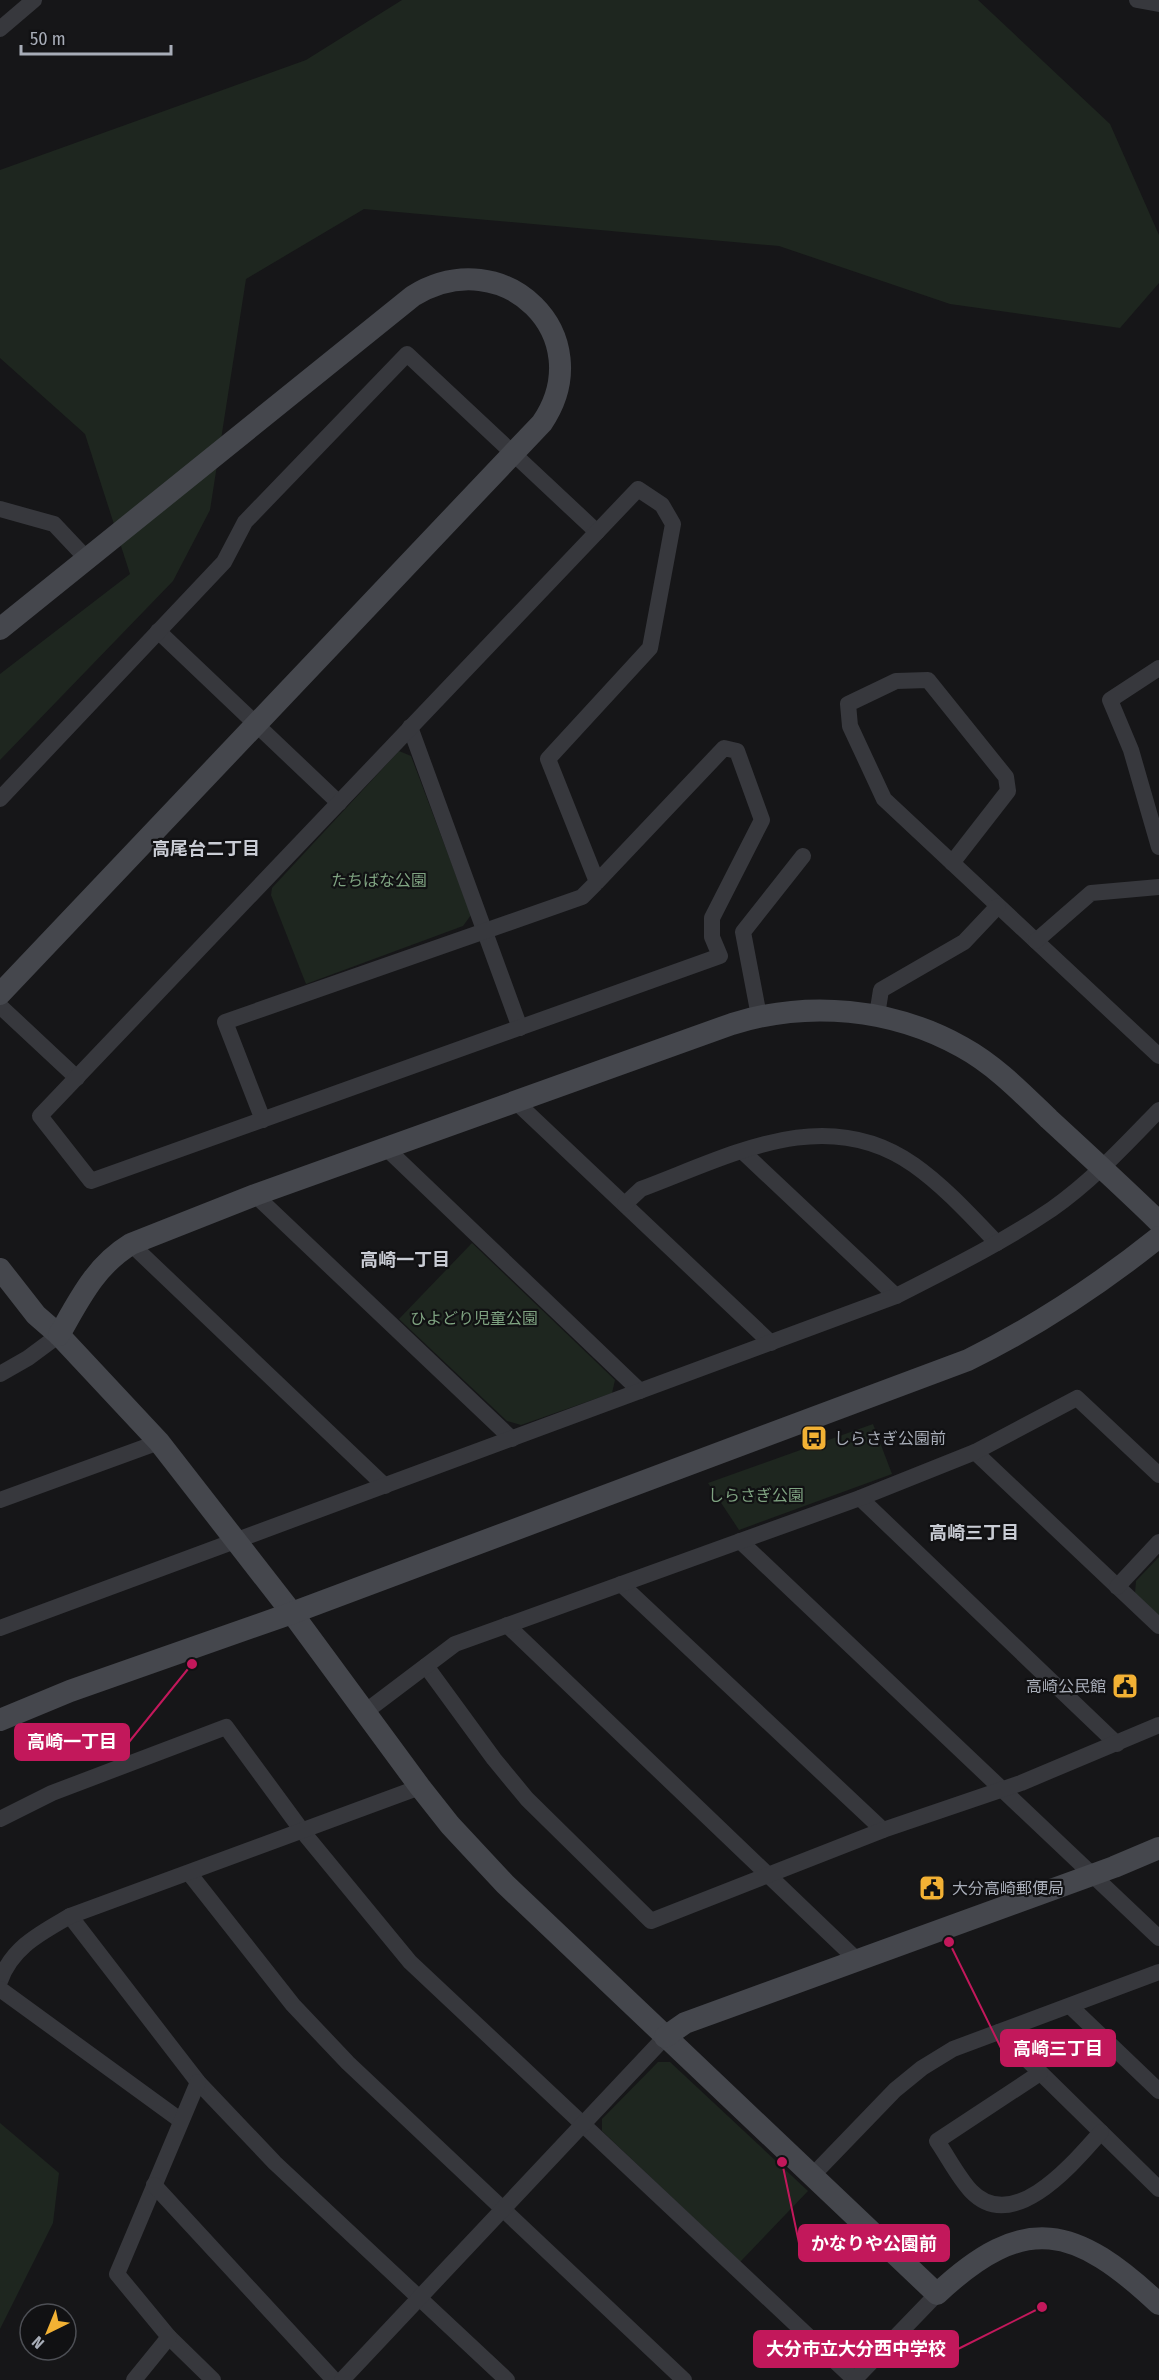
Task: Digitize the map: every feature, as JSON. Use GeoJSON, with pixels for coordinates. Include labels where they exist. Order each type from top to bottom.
{"type":"FeatureCollection","features":[{"type":"Feature","properties":{"kind":"street"},"geometry":{"type":"LineString","coordinates":[[0,29],[34,0]]}},
{"type":"Feature","properties":{"kind":"street"},"geometry":{"type":"LineString","coordinates":[[1137,0],[1159,4]]}},
{"type":"Feature","properties":{"kind":"street"},"geometry":{"type":"LineString","coordinates":[[0,628],[413,296],[442,282],[473,279],[493,281],[526,298],[549,326],[558,358],[557,394],[552,408],[542,423],[0,994]]}},
{"type":"Feature","properties":{"kind":"street"},"geometry":{"type":"LineString","coordinates":[[0,799],[224,562],[246,522],[407,354],[597,532]]}},
{"type":"Feature","properties":{"kind":"street"},"geometry":{"type":"LineString","coordinates":[[263,1120],[225,1022],[582,897],[597,882],[724,748],[737,751],[762,820],[712,918],[712,937],[720,956],[263,1120],[91,1181],[40,1116],[638,489],[662,505],[674,524],[650,648],[548,759],[597,882]]}},
{"type":"Feature","properties":{"kind":"street"},"geometry":{"type":"LineString","coordinates":[[0,509],[54,524],[87,559]]}},
{"type":"Feature","properties":{"kind":"street"},"geometry":{"type":"LineString","coordinates":[[158,631],[339,803]]}},
{"type":"Feature","properties":{"kind":"street"},"geometry":{"type":"LineString","coordinates":[[1159,668],[1110,700],[1131,750],[1159,847]]}},
{"type":"Feature","properties":{"kind":"street"},"geometry":{"type":"LineString","coordinates":[[952,862],[1008,791],[1006,777],[928,680],[896,681],[848,704],[850,726],[884,799],[1159,1056]]}},
{"type":"Feature","properties":{"kind":"street"},"geometry":{"type":"LineString","coordinates":[[410,728],[520,1028]]}},
{"type":"Feature","properties":{"kind":"street"},"geometry":{"type":"LineString","coordinates":[[759,1016],[743,932],[803,856]]}},
{"type":"Feature","properties":{"kind":"street"},"geometry":{"type":"LineString","coordinates":[[1036,941],[1091,893],[1159,887]]}},
{"type":"Feature","properties":{"kind":"street"},"geometry":{"type":"LineString","coordinates":[[877,1015],[881,990],[964,942],[998,906]]}},
{"type":"Feature","properties":{"kind":"street"},"geometry":{"type":"LineString","coordinates":[[0,1006],[76,1078]]}},
{"type":"Feature","properties":{"kind":"street"},"geometry":{"type":"LineString","coordinates":[[0,1374],[28,1358],[59,1335],[92,1277],[116,1253],[131,1244],[255,1195],[759,1016],[809,1010],[877,1015],[945,1039],[983,1060],[1008,1080],[1159,1222]]}},
{"type":"Feature","properties":{"kind":"street"},"geometry":{"type":"LineString","coordinates":[[515,1101],[771,1343]]}},
{"type":"Feature","properties":{"kind":"street"},"geometry":{"type":"LineString","coordinates":[[0,1628],[896,1296],[998,1243],[1053,1208],[1102,1168],[1159,1110]]}},
{"type":"Feature","properties":{"kind":"street"},"geometry":{"type":"LineString","coordinates":[[625,1204],[641,1189],[743,1152],[797,1136],[826,1135],[855,1139],[884,1149],[912,1163],[934,1180],[998,1243]]}},
{"type":"Feature","properties":{"kind":"street"},"geometry":{"type":"LineString","coordinates":[[387,1149],[640,1392]]}},
{"type":"Feature","properties":{"kind":"street"},"geometry":{"type":"LineString","coordinates":[[743,1152],[896,1296]]}},
{"type":"Feature","properties":{"kind":"street"},"geometry":{"type":"LineString","coordinates":[[255,1195],[512,1439]]}},
{"type":"Feature","properties":{"kind":"street"},"geometry":{"type":"LineString","coordinates":[[0,1720],[70,1691],[292,1613],[968,1360],[1047,1318],[1108,1277],[1159,1237]]}},
{"type":"Feature","properties":{"kind":"street"},"geometry":{"type":"LineString","coordinates":[[131,1244],[385,1486]]}},
{"type":"Feature","properties":{"kind":"street"},"geometry":{"type":"LineString","coordinates":[[0,1269],[36,1315],[59,1335],[159,1442],[292,1613],[450,1825],[505,1884],[937,2294]]}},
{"type":"Feature","properties":{"kind":"street"},"geometry":{"type":"LineString","coordinates":[[365,1712],[455,1644],[860,1498],[975,1452],[1077,1398],[1159,1475]]}},
{"type":"Feature","properties":{"kind":"street"},"geometry":{"type":"LineString","coordinates":[[0,1500],[159,1442]]}},
{"type":"Feature","properties":{"kind":"street"},"geometry":{"type":"LineString","coordinates":[[975,1452],[1159,1626]]}},
{"type":"Feature","properties":{"kind":"street"},"geometry":{"type":"LineString","coordinates":[[860,1498],[1118,1744]]}},
{"type":"Feature","properties":{"kind":"street"},"geometry":{"type":"LineString","coordinates":[[740,1541],[1159,1938]]}},
{"type":"Feature","properties":{"kind":"street"},"geometry":{"type":"LineString","coordinates":[[1117,1587],[1159,1542]]}},
{"type":"Feature","properties":{"kind":"street"},"geometry":{"type":"LineString","coordinates":[[621,1584],[883,1830]]}},
{"type":"Feature","properties":{"kind":"street"},"geometry":{"type":"LineString","coordinates":[[507,1625],[857,1960]]}},
{"type":"Feature","properties":{"kind":"street"},"geometry":{"type":"LineString","coordinates":[[426,1666],[494,1759],[527,1798],[651,1921],[883,1830],[1002,1789],[1118,1744],[1159,1725]]}},
{"type":"Feature","properties":{"kind":"street"},"geometry":{"type":"LineString","coordinates":[[0,1819],[52,1793],[226,1727],[303,1832],[410,1962],[584,2123],[854,2380],[937,2294],[980,2257],[1016,2242],[1040,2238],[1070,2242],[1093,2250],[1128,2275],[1159,2304]]}},
{"type":"Feature","properties":{"kind":"street"},"geometry":{"type":"LineString","coordinates":[[0,1981],[14,1954],[31,1939],[70,1916],[420,1787]]}},
{"type":"Feature","properties":{"kind":"street"},"geometry":{"type":"LineString","coordinates":[[342,2380],[665,2037],[685,2023],[1092,1875],[1159,1848]]}},
{"type":"Feature","properties":{"kind":"street"},"geometry":{"type":"LineString","coordinates":[[189,1873],[301,2013],[348,2063],[684,2380]]}},
{"type":"Feature","properties":{"kind":"street"},"geometry":{"type":"LineString","coordinates":[[70,1916],[198,2082],[275,2163],[507,2380]]}},
{"type":"Feature","properties":{"kind":"street"},"geometry":{"type":"LineString","coordinates":[[812,2176],[909,2077],[953,2049],[1159,1972]]}},
{"type":"Feature","properties":{"kind":"street"},"geometry":{"type":"LineString","coordinates":[[0,1989],[180,2120]]}},
{"type":"Feature","properties":{"kind":"street"},"geometry":{"type":"LineString","coordinates":[[1070,2006],[1159,2091]]}},
{"type":"Feature","properties":{"kind":"street"},"geometry":{"type":"LineString","coordinates":[[999,2032],[1159,2189]]}},
{"type":"Feature","properties":{"kind":"street"},"geometry":{"type":"LineString","coordinates":[[1040,2073],[938,2141],[970,2191],[989,2202],[1019,2203],[1060,2178],[1101,2132]]}},
{"type":"Feature","properties":{"kind":"street"},"geometry":{"type":"LineString","coordinates":[[198,2082],[180,2120],[117,2274],[169,2337],[213,2380]]}},
{"type":"Feature","properties":{"kind":"street"},"geometry":{"type":"LineString","coordinates":[[154,2185],[334,2380]]}},
{"type":"Feature","properties":{"kind":"street"},"geometry":{"type":"LineString","coordinates":[[134,2380],[169,2337]]}},
{"type":"Feature","properties":{"kind":"green space"},"geometry":{"type":"Polygon","coordinates":[[[402,0],[978,0],[1110,124],[1159,235],[1159,283],[1120,328],[950,304],[779,246],[364,209],[246,279],[210,510],[173,581],[0,760],[0,674],[130,574],[85,434],[0,358],[0,170],[306,60],[402,0]]]}},
{"type":"Feature","properties":{"kind":"green space","name":"たちばな公園"},"geometry":{"type":"Polygon","coordinates":[[[399,751],[411,756],[471,915],[463,926],[306,984],[271,895],[272,888],[399,751]]]}},
{"type":"Feature","properties":{"kind":"green space","name":"ひよどり児童公園"},"geometry":{"type":"Polygon","coordinates":[[[472,1243],[615,1380],[612,1393],[521,1425],[507,1421],[399,1319],[472,1243]]]}},
{"type":"Feature","properties":{"kind":"green space","name":"しらさぎ公園"},"geometry":{"type":"Polygon","coordinates":[[[873,1424],[892,1474],[739,1530],[708,1483],[873,1424]]]}},
{"type":"Feature","properties":{"kind":"green space"},"geometry":{"type":"Polygon","coordinates":[[[1159,1557],[1159,1616],[1135,1593],[1136,1581],[1159,1557]]]}},
{"type":"Feature","properties":{"kind":"green space"},"geometry":{"type":"Polygon","coordinates":[[[658,2062],[670,2062],[808,2191],[740,2262],[602,2131],[602,2119],[658,2062]]]}},
{"type":"Feature","properties":{"kind":"green space"},"geometry":{"type":"Polygon","coordinates":[[[0,2123],[59,2173],[53,2223],[0,2329],[0,2123]]]}},
{"type":"Feature","properties":{"kind":"place","name":"しらさぎ公園前"},"geometry":{"type":"Point","coordinates":[814,1438]}},
{"type":"Feature","properties":{"kind":"place","name":"高崎一丁目"},"geometry":{"type":"Point","coordinates":[192,1664]}},
{"type":"Feature","properties":{"kind":"place","name":"高崎公民館"},"geometry":{"type":"Point","coordinates":[1125,1686]}},
{"type":"Feature","properties":{"kind":"place","name":"大分高崎郵便局"},"geometry":{"type":"Point","coordinates":[932,1888]}},
{"type":"Feature","properties":{"kind":"place","name":"高崎三丁目"},"geometry":{"type":"Point","coordinates":[949,1942]}},
{"type":"Feature","properties":{"kind":"place","name":"かなりや公園前"},"geometry":{"type":"Point","coordinates":[782,2162]}},
{"type":"Feature","properties":{"kind":"place","name":"大分市立大分西中学校"},"geometry":{"type":"Point","coordinates":[1042,2307]}},
{"type":"Feature","properties":{"kind":"district","name":"高尾台二丁目"},"geometry":{"type":"Point","coordinates":[206,849]}},
{"type":"Feature","properties":{"kind":"district","name":"高崎一丁目"},"geometry":{"type":"Point","coordinates":[405,1260]}},
{"type":"Feature","properties":{"kind":"district","name":"高崎三丁目"},"geometry":{"type":"Point","coordinates":[974,1533]}}]}
